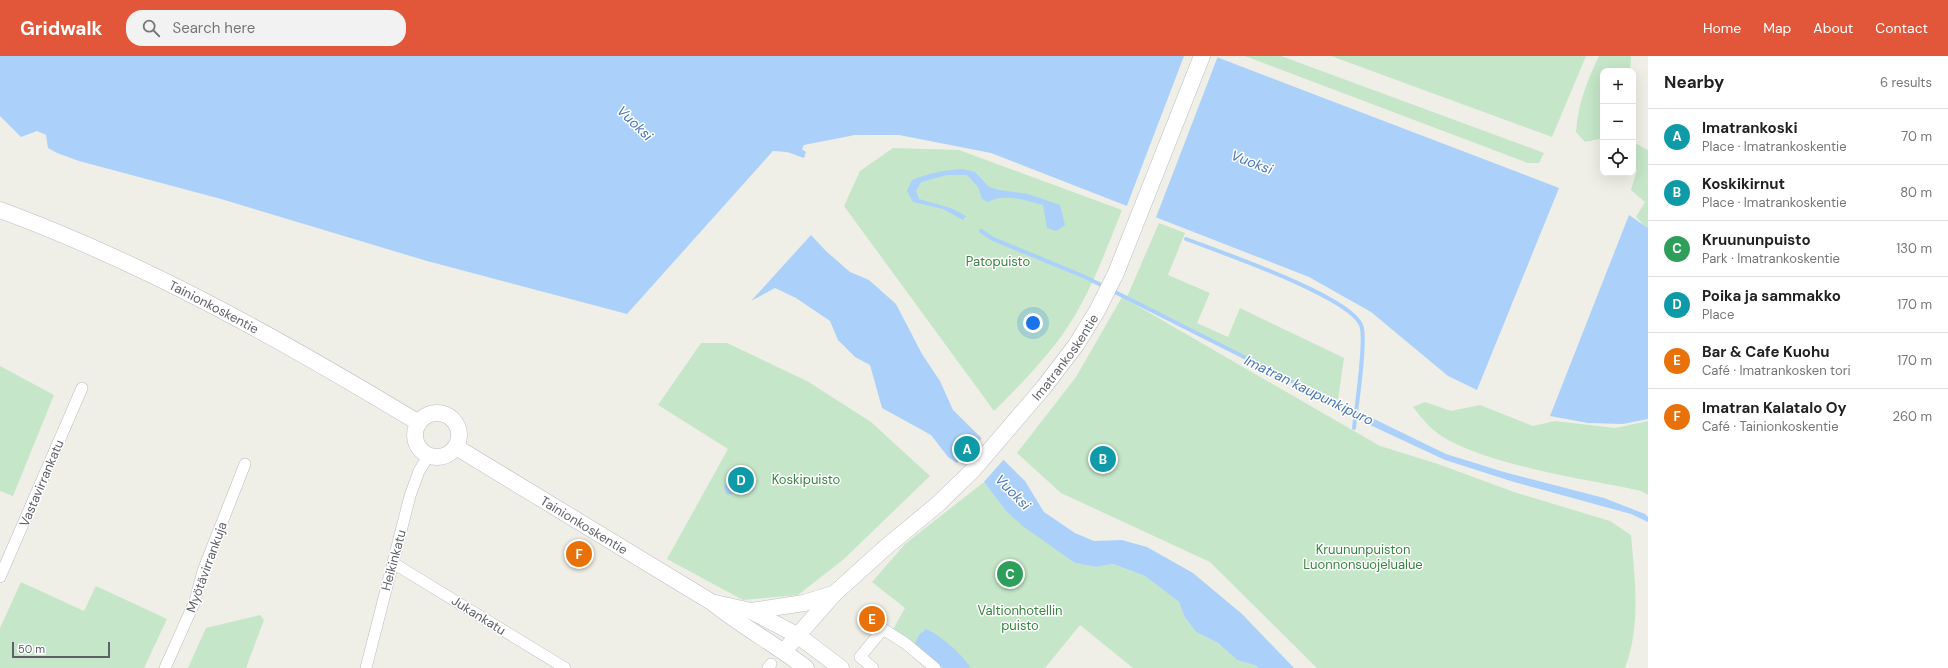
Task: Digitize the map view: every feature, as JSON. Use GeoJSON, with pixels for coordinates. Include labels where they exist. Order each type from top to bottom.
{"type":"FeatureCollection","features":[{"type":"Feature","properties":{"kind":"main road","name":"Imatrankoskentie"},"geometry":{"type":"LineString","coordinates":[[784,651],[835,593],[886,547],[938,504],[973,470],[1044,387],[1076,345],[1097,311],[1112,281],[1202,56]]}},
{"type":"Feature","properties":{"kind":"main road","name":"Tainionkoskentie"},"geometry":{"type":"LineString","coordinates":[[0,210],[116,258],[212,306],[307,357],[419,423]]}},
{"type":"Feature","properties":{"kind":"main road"},"geometry":{"type":"LineString","coordinates":[[433,413],[442,413],[450,416],[456,423],[459,430],[459,439],[456,447],[451,453],[444,456],[428,455],[417,445],[416,430],[419,423],[425,417],[433,413]]}},
{"type":"Feature","properties":{"kind":"main road","name":"Tainionkoskentie"},"geometry":{"type":"LineString","coordinates":[[456,447],[714,603],[738,623],[784,651],[806,668]]}},
{"type":"Feature","properties":{"kind":"main road","name":"Imatrankoskentie"},"geometry":{"type":"LineString","coordinates":[[751,611],[804,603],[835,593]]}},
{"type":"Feature","properties":{"kind":"main road","name":"Tainionkoskentie"},"geometry":{"type":"LineString","coordinates":[[714,603],[751,611],[797,635],[841,668]]}},
{"type":"Feature","properties":{"kind":"street","name":"Vastavirrankatu"},"geometry":{"type":"LineString","coordinates":[[0,577],[82,388]]}},
{"type":"Feature","properties":{"kind":"street","name":"Heikinkatu"},"geometry":{"type":"LineString","coordinates":[[366,668],[410,496],[419,471],[428,455]]}},
{"type":"Feature","properties":{"kind":"street","name":"Myötävirrankuja"},"geometry":{"type":"LineString","coordinates":[[165,668],[195,601],[203,571],[245,464]]}},
{"type":"Feature","properties":{"kind":"street","name":"Jukankatu"},"geometry":{"type":"LineString","coordinates":[[393,563],[565,668]]}},
{"type":"Feature","properties":{"kind":"street"},"geometry":{"type":"LineString","coordinates":[[873,668],[860,657],[883,629],[905,643],[935,668]]}},
{"type":"Feature","properties":{"kind":"green space"},"geometry":{"type":"Polygon","coordinates":[[[1245,56],[1281,56],[1544,153],[1539,163],[1528,163],[1245,56]]]}},
{"type":"Feature","properties":{"kind":"green space"},"geometry":{"type":"Polygon","coordinates":[[[1331,56],[1586,56],[1552,137],[1331,56]]]}},
{"type":"Feature","properties":{"kind":"green space"},"geometry":{"type":"Polygon","coordinates":[[[1599,56],[1631,56],[1630,68],[1600,68],[1600,139],[1585,142],[1576,132],[1577,121],[1584,93],[1599,56]]]}},
{"type":"Feature","properties":{"kind":"green space"},"geometry":{"type":"Polygon","coordinates":[[[1636,144],[1648,150],[1648,229],[1636,217],[1645,202],[1631,190],[1637,170],[1636,144]]]}},
{"type":"Feature","properties":{"kind":"green space","name":"Patopuisto"},"geometry":{"type":"Polygon","coordinates":[[[893,148],[959,150],[1122,210],[1091,285],[1076,314],[1042,361],[994,411],[844,206],[860,171],[893,148]]]}},
{"type":"Feature","properties":{"kind":"green space"},"geometry":{"type":"Polygon","coordinates":[[[1159,223],[1185,233],[1168,275],[1210,293],[1197,323],[1228,337],[1240,308],[1344,358],[1338,400],[1220,345],[1127,297],[1159,223]]]}},
{"type":"Feature","properties":{"kind":"green space","name":"Kruununpuiston Luonnonsuojelualue"},"geometry":{"type":"Polygon","coordinates":[[[1122,297],[1380,446],[1438,464],[1514,492],[1610,521],[1631,535],[1636,602],[1633,636],[1625,668],[1317,668],[1210,562],[1061,493],[1017,453],[1076,377],[1122,297]]]}},
{"type":"Feature","properties":{"kind":"green space","name":"Koskipuisto"},"geometry":{"type":"Polygon","coordinates":[[[701,343],[727,343],[807,381],[871,422],[930,476],[844,559],[798,595],[743,600],[667,559],[728,449],[658,405],[701,343]]]}},
{"type":"Feature","properties":{"kind":"green space"},"geometry":{"type":"Polygon","coordinates":[[[0,366],[54,395],[13,496],[0,491],[0,366]]]}},
{"type":"Feature","properties":{"kind":"green space"},"geometry":{"type":"Polygon","coordinates":[[[1425,402],[1451,411],[1480,405],[1533,426],[1555,421],[1615,428],[1648,421],[1648,495],[1641,491],[1568,477],[1517,465],[1469,450],[1443,437],[1425,421],[1413,407],[1425,402]]]}},
{"type":"Feature","properties":{"kind":"green space","name":"Valtionhotellin puisto"},"geometry":{"type":"Polygon","coordinates":[[[984,482],[1006,511],[1075,563],[1096,567],[1113,564],[1145,576],[1179,602],[1184,616],[1196,632],[1218,643],[1237,660],[1257,666],[1258,668],[1133,668],[1080,625],[1045,668],[935,668],[891,633],[905,608],[872,582],[905,544],[984,482]]]}},
{"type":"Feature","properties":{"kind":"green space"},"geometry":{"type":"Polygon","coordinates":[[[21,582],[84,611],[96,586],[167,619],[144,668],[0,668],[0,628],[21,582]]]}},
{"type":"Feature","properties":{"kind":"green space"},"geometry":{"type":"Polygon","coordinates":[[[260,615],[264,620],[246,668],[188,668],[206,628],[260,615]]]}},
{"type":"Feature","properties":{"kind":"water","name":"Vuoksi"},"geometry":{"type":"Polygon","coordinates":[[[0,56],[1214,56],[1559,188],[1477,390],[1448,376],[1371,312],[1309,277],[991,153],[899,135],[855,135],[804,145],[802,149],[806,152],[804,158],[787,152],[773,151],[627,314],[427,261],[221,199],[79,161],[57,153],[48,148],[46,135],[37,131],[21,137],[0,116],[0,56]]]}},
{"type":"Feature","properties":{"kind":"water"},"geometry":{"type":"Polygon","coordinates":[[[963,169],[975,172],[989,187],[1028,194],[1060,205],[1065,225],[1056,231],[1047,228],[1043,205],[1015,198],[994,199],[988,202],[982,199],[978,187],[967,175],[947,175],[921,182],[916,191],[919,199],[951,208],[966,216],[963,220],[943,209],[913,202],[907,191],[912,180],[937,172],[963,169]]]}},
{"type":"Feature","properties":{"kind":"water"},"geometry":{"type":"Polygon","coordinates":[[[1629,215],[1648,228],[1648,419],[1623,424],[1588,423],[1550,416],[1629,215]]]}},
{"type":"Feature","properties":{"kind":"water","name":"Vuoksi"},"geometry":{"type":"Polygon","coordinates":[[[811,235],[826,251],[850,272],[869,280],[896,304],[922,354],[940,381],[953,410],[1025,481],[1044,512],[1075,533],[1094,541],[1122,540],[1147,547],[1193,573],[1242,614],[1294,668],[1258,668],[1257,666],[1237,660],[1218,643],[1196,632],[1184,616],[1179,602],[1145,576],[1113,564],[1096,567],[1075,563],[1024,527],[1006,511],[984,482],[948,457],[931,435],[882,408],[870,365],[855,357],[838,340],[830,321],[796,298],[775,288],[751,301],[811,235]]]}},
{"type":"Feature","properties":{"kind":"water"},"geometry":{"type":"Polygon","coordinates":[[[1364,418],[1372,418],[1446,454],[1504,472],[1604,498],[1645,514],[1648,517],[1648,522],[1631,514],[1514,482],[1445,460],[1370,425],[1364,418]]]}},
{"type":"Feature","properties":{"kind":"water"},"geometry":{"type":"Polygon","coordinates":[[[739,479],[743,479],[748,482],[755,489],[752,492],[744,491],[726,494],[724,486],[728,483],[736,483],[739,479]]]}},
{"type":"Feature","properties":{"kind":"water"},"geometry":{"type":"Polygon","coordinates":[[[926,629],[950,645],[962,656],[970,667],[943,668],[915,643],[919,635],[926,629]]]}},
{"type":"Feature","properties":{"kind":"pier"},"geometry":{"type":"Polygon","coordinates":[[[1184,56],[1218,56],[1155,220],[1126,208],[1184,56]]]}},
{"type":"Feature","properties":{"kind":"pier"},"geometry":{"type":"Polygon","coordinates":[[[983,437],[1005,458],[983,483],[955,465],[983,437]]]}},
{"type":"Feature","properties":{"kind":"waterway","name":"Imatran kaupunkipuro"},"geometry":{"type":"LineString","coordinates":[[981,231],[993,239],[1083,276],[1105,287]]}},
{"type":"Feature","properties":{"kind":"waterway"},"geometry":{"type":"LineString","coordinates":[[1186,239],[1253,264],[1309,288],[1333,301],[1351,314],[1361,325],[1363,332],[1362,359],[1354,428]]}},
{"type":"Feature","properties":{"kind":"waterway","name":"Imatran kaupunkipuro"},"geometry":{"type":"LineString","coordinates":[[1111,290],[1367,419]]}},
{"type":"Feature","properties":{"kind":"place","name":"Imatrankoski"},"geometry":{"type":"Point","coordinates":[967,449]}},
{"type":"Feature","properties":{"kind":"place","name":"Koskikirnut"},"geometry":{"type":"Point","coordinates":[1103,459]}},
{"type":"Feature","properties":{"kind":"place","name":"Poika ja sammakko"},"geometry":{"type":"Point","coordinates":[741,480]}},
{"type":"Feature","properties":{"kind":"place","name":"Imatran Kalatalo Oy"},"geometry":{"type":"Point","coordinates":[579,554]}},
{"type":"Feature","properties":{"kind":"place","name":"Kruununpuisto"},"geometry":{"type":"Point","coordinates":[1010,574]}},
{"type":"Feature","properties":{"kind":"place","name":"Bar & Cafe Kuohu"},"geometry":{"type":"Point","coordinates":[872,619]}}]}
